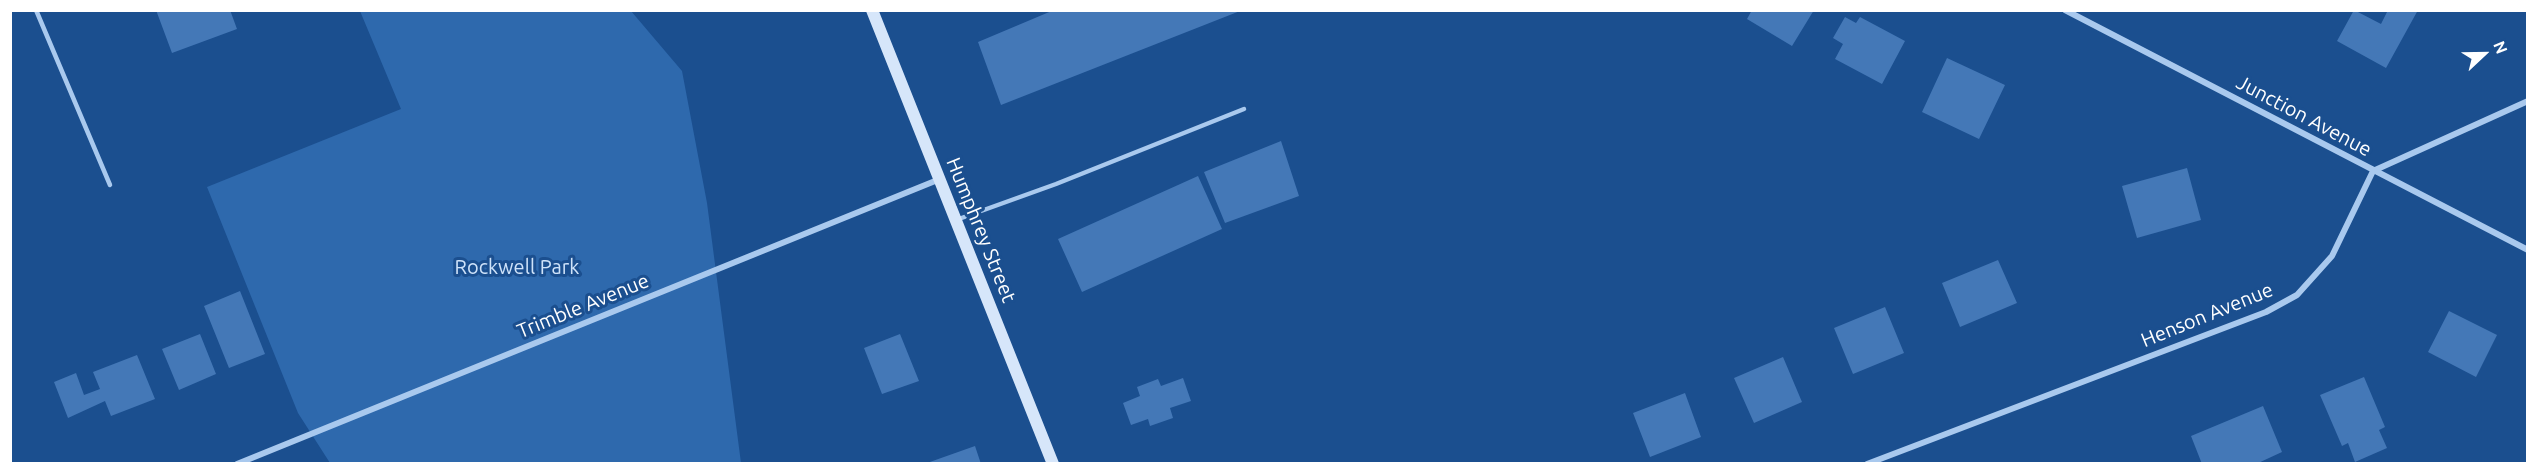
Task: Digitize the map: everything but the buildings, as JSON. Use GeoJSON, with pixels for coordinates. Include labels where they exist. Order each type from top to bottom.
{"type":"FeatureCollection","features":[{"type":"Feature","properties":{"kind":"street","name":"Humphrey Street"},"geometry":{"type":"LineString","coordinates":[[872,10],[1053,464]]}},
{"type":"Feature","properties":{"kind":"street","name":"Junction Avenue"},"geometry":{"type":"LineString","coordinates":[[2065,10],[2528,250]]}},
{"type":"Feature","properties":{"kind":"street"},"geometry":{"type":"LineString","coordinates":[[2373,171],[2528,101]]}},
{"type":"Feature","properties":{"kind":"street","name":"Henson Avenue"},"geometry":{"type":"LineString","coordinates":[[1867,464],[2266,312],[2297,295],[2332,256],[2373,171]]}},
{"type":"Feature","properties":{"kind":"street","name":"Trimble Avenue"},"geometry":{"type":"LineString","coordinates":[[237,464],[940,179]]}},
{"type":"Feature","properties":{"kind":"lane"},"geometry":{"type":"LineString","coordinates":[[36,10],[110,185]]}},
{"type":"Feature","properties":{"kind":"lane"},"geometry":{"type":"LineString","coordinates":[[956,220],[1056,184],[1244,109]]}},
{"type":"Feature","properties":{"kind":"green space","name":"Rockwell Park"},"geometry":{"type":"Polygon","coordinates":[[[360,11],[631,11],[682,71],[707,203],[741,463],[330,463],[298,413],[207,187],[401,109],[360,11]]]}}]}
